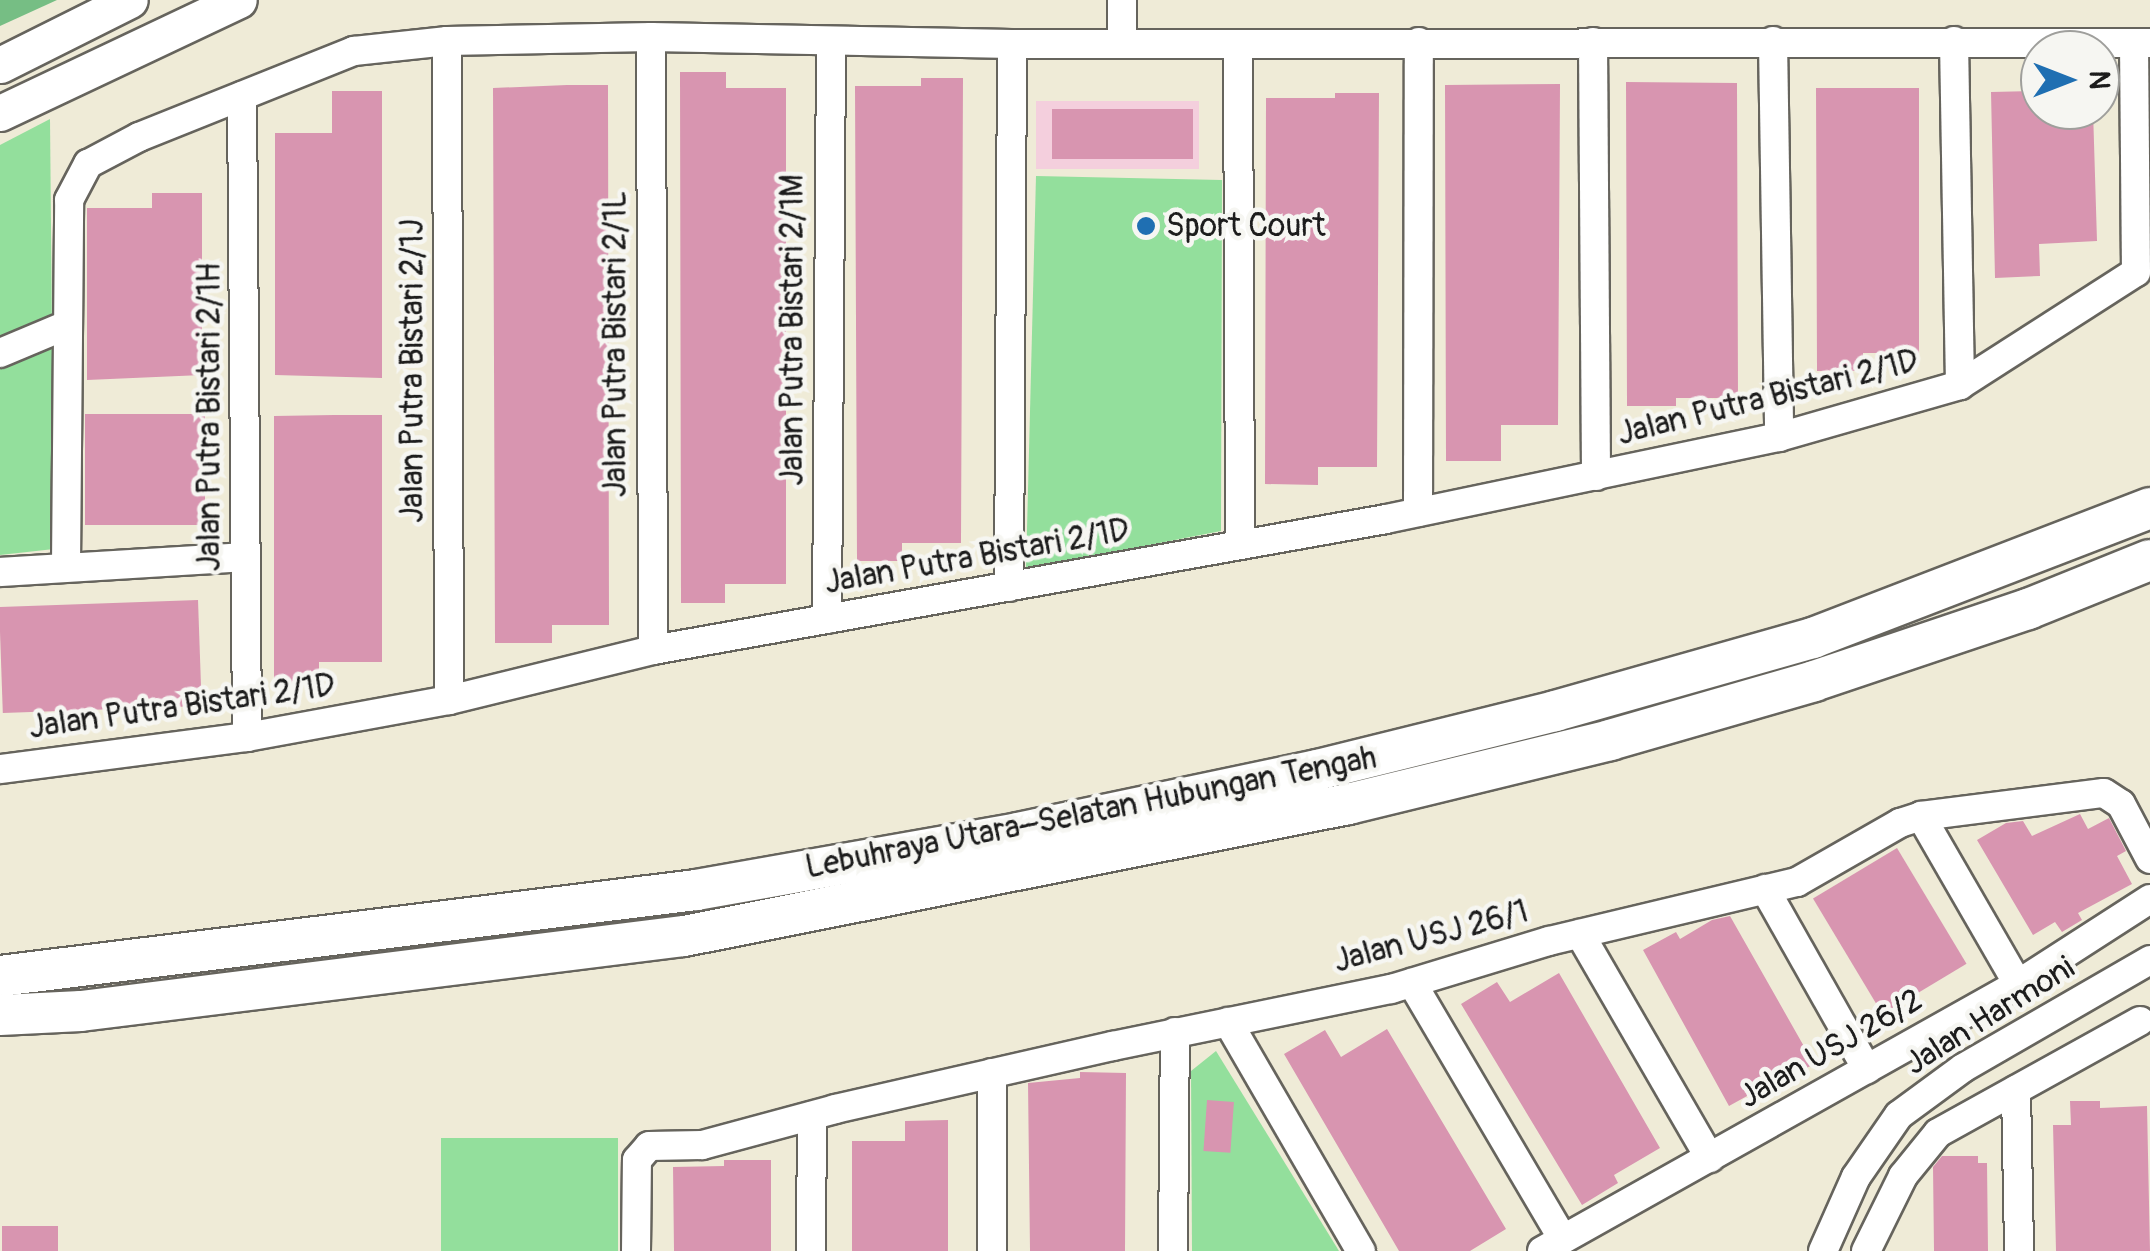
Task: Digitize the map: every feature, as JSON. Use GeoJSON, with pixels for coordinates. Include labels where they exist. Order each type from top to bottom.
{"type":"FeatureCollection","features":[{"type":"Feature","properties":{"kind":"highway","name":"Lebuhraya Utara–Selatan Hubungan Tengah"},"geometry":{"type":"LineString","coordinates":[[0,976],[696,890],[1018,833],[1317,770],[1555,711],[1812,638],[2150,508]]}},
{"type":"Feature","properties":{"kind":"highway","name":"Lebuhraya Utara–Selatan Hubungan Tengah"},"geometry":{"type":"LineString","coordinates":[[0,1014],[81,1010],[684,936],[1348,804],[1610,740],[1848,671],[2028,609],[2150,560]]}},
{"type":"Feature","properties":{"kind":"main road"},"geometry":{"type":"LineString","coordinates":[[0,65],[130,0]]}},
{"type":"Feature","properties":{"kind":"main road"},"geometry":{"type":"LineString","coordinates":[[0,114],[239,0]]}},
{"type":"Feature","properties":{"kind":"street"},"geometry":{"type":"LineString","coordinates":[[1122,0],[1122,43]]}},
{"type":"Feature","properties":{"kind":"street"},"geometry":{"type":"LineString","coordinates":[[66,565],[69,200],[88,164],[139,136],[354,51],[447,41],[651,37],[1012,44],[1773,40],[2142,43],[2143,272]]}},
{"type":"Feature","properties":{"kind":"street","name":"Jalan Putra Bistari 2/1L"},"geometry":{"type":"LineString","coordinates":[[651,37],[653,650]]}},
{"type":"Feature","properties":{"kind":"street","name":"Jalan Putra Bistari 2/1M"},"geometry":{"type":"LineString","coordinates":[[827,619],[831,40]]}},
{"type":"Feature","properties":{"kind":"street"},"geometry":{"type":"LineString","coordinates":[[1773,40],[1780,437]]}},
{"type":"Feature","properties":{"kind":"street","name":"Jalan Putra Bistari 2/1J"},"geometry":{"type":"LineString","coordinates":[[447,41],[450,700]]}},
{"type":"Feature","properties":{"kind":"street"},"geometry":{"type":"LineString","coordinates":[[1954,41],[1960,385]]}},
{"type":"Feature","properties":{"kind":"street"},"geometry":{"type":"LineString","coordinates":[[1418,512],[1419,42]]}},
{"type":"Feature","properties":{"kind":"street"},"geometry":{"type":"LineString","coordinates":[[1593,42],[1596,476]]}},
{"type":"Feature","properties":{"kind":"street"},"geometry":{"type":"LineString","coordinates":[[1008,586],[1012,44]]}},
{"type":"Feature","properties":{"kind":"street"},"geometry":{"type":"LineString","coordinates":[[1238,44],[1240,545]]}},
{"type":"Feature","properties":{"kind":"street","name":"Jalan Putra Bistari 2/1H"},"geometry":{"type":"LineString","coordinates":[[242,96],[246,737]]}},
{"type":"Feature","properties":{"kind":"street","name":"Jalan Putra Bistari 2/1D"},"geometry":{"type":"LineString","coordinates":[[0,769],[246,737],[450,700],[653,650],[1418,512],[1780,437],[1960,385],[2143,272]]}},
{"type":"Feature","properties":{"kind":"street"},"geometry":{"type":"LineString","coordinates":[[0,353],[67,325]]}},
{"type":"Feature","properties":{"kind":"street"},"geometry":{"type":"LineString","coordinates":[[0,572],[245,557]]}},
{"type":"Feature","properties":{"kind":"street","name":"Jalan USJ 26/1"},"geometry":{"type":"LineString","coordinates":[[636,1251],[637,1160],[649,1146],[685,1146],[1174,1032],[1412,983],[1580,934],[1811,876],[1876,836],[1921,816],[2104,793],[2121,804],[2150,859]]}},
{"type":"Feature","properties":{"kind":"street"},"geometry":{"type":"LineString","coordinates":[[1921,816],[2018,984]]}},
{"type":"Feature","properties":{"kind":"street"},"geometry":{"type":"LineString","coordinates":[[1765,889],[1868,1068]]}},
{"type":"Feature","properties":{"kind":"street","name":"Jalan USJ 26/2"},"geometry":{"type":"LineString","coordinates":[[1552,1245],[2018,984],[2150,899]]}},
{"type":"Feature","properties":{"kind":"street"},"geometry":{"type":"LineString","coordinates":[[1580,934],[1710,1158]]}},
{"type":"Feature","properties":{"kind":"street","name":"Jalan Harmoni"},"geometry":{"type":"LineString","coordinates":[[1823,1251],[1863,1166],[1899,1115],[1962,1068],[2150,960]]}},
{"type":"Feature","properties":{"kind":"street"},"geometry":{"type":"LineString","coordinates":[[1866,1251],[1903,1176],[1924,1145],[2016,1090],[2145,1029],[2116,979]]}},
{"type":"Feature","properties":{"kind":"street"},"geometry":{"type":"LineString","coordinates":[[1412,983],[1552,1245]]}},
{"type":"Feature","properties":{"kind":"street"},"geometry":{"type":"LineString","coordinates":[[1228,1022],[1361,1251]]}},
{"type":"Feature","properties":{"kind":"street"},"geometry":{"type":"LineString","coordinates":[[1174,1032],[1174,1251]]}},
{"type":"Feature","properties":{"kind":"street"},"geometry":{"type":"LineString","coordinates":[[992,1073],[992,1251]]}},
{"type":"Feature","properties":{"kind":"street"},"geometry":{"type":"LineString","coordinates":[[2016,1090],[2019,1251]]}},
{"type":"Feature","properties":{"kind":"street"},"geometry":{"type":"LineString","coordinates":[[811,1251],[812,1116]]}},
{"type":"Feature","properties":{"kind":"shaded area"},"geometry":{"type":"Polygon","coordinates":[[[1036,101],[1199,101],[1199,169],[1036,169],[1036,101]]]}},
{"type":"Feature","properties":{"kind":"green space"},"geometry":{"type":"Polygon","coordinates":[[[0,0],[57,0],[0,26],[0,0]]]}},
{"type":"Feature","properties":{"kind":"green space"},"geometry":{"type":"Polygon","coordinates":[[[50,119],[54,549],[0,555],[0,145],[50,119]]]}},
{"type":"Feature","properties":{"kind":"green space"},"geometry":{"type":"Polygon","coordinates":[[[1036,176],[1222,180],[1221,531],[1026,569],[1036,176]]]}},
{"type":"Feature","properties":{"kind":"green space"},"geometry":{"type":"Polygon","coordinates":[[[1216,1051],[1339,1251],[1192,1251],[1191,1071],[1216,1051]]]}},
{"type":"Feature","properties":{"kind":"green space"},"geometry":{"type":"Polygon","coordinates":[[[441,1138],[618,1138],[618,1251],[441,1251],[441,1138]]]}},
{"type":"Feature","properties":{"kind":"building"},"geometry":{"type":"Polygon","coordinates":[[[680,72],[726,72],[726,88],[786,88],[786,584],[725,584],[725,603],[681,603],[680,72]]]}},
{"type":"Feature","properties":{"kind":"building"},"geometry":{"type":"Polygon","coordinates":[[[921,78],[963,78],[961,543],[902,543],[902,561],[857,561],[855,86],[921,86],[921,78]]]}},
{"type":"Feature","properties":{"kind":"building"},"geometry":{"type":"Polygon","coordinates":[[[1626,82],[1737,83],[1738,398],[1676,398],[1676,406],[1627,406],[1626,82]]]}},
{"type":"Feature","properties":{"kind":"building"},"geometry":{"type":"Polygon","coordinates":[[[1560,84],[1558,425],[1501,425],[1501,461],[1446,461],[1445,85],[1560,84]]]}},
{"type":"Feature","properties":{"kind":"building"},"geometry":{"type":"Polygon","coordinates":[[[608,85],[609,625],[552,625],[552,643],[495,643],[493,88],[608,85]]]}},
{"type":"Feature","properties":{"kind":"building"},"geometry":{"type":"Polygon","coordinates":[[[1816,88],[1919,88],[1919,353],[1863,353],[1863,371],[1817,371],[1816,88]]]}},
{"type":"Feature","properties":{"kind":"building"},"geometry":{"type":"Polygon","coordinates":[[[332,91],[382,91],[382,378],[275,375],[275,133],[332,133],[332,91]]]}},
{"type":"Feature","properties":{"kind":"building"},"geometry":{"type":"Polygon","coordinates":[[[2020,91],[2020,130],[2094,130],[2097,241],[2039,244],[2040,276],[1995,278],[1991,92],[2020,91]]]}},
{"type":"Feature","properties":{"kind":"building"},"geometry":{"type":"Polygon","coordinates":[[[1335,93],[1379,93],[1377,467],[1318,467],[1318,485],[1265,484],[1266,98],[1335,98],[1335,93]]]}},
{"type":"Feature","properties":{"kind":"building"},"geometry":{"type":"Polygon","coordinates":[[[1052,109],[1193,109],[1193,159],[1052,159],[1052,109]]]}},
{"type":"Feature","properties":{"kind":"building"},"geometry":{"type":"Polygon","coordinates":[[[152,193],[202,193],[202,375],[87,380],[87,208],[152,208],[152,193]]]}},
{"type":"Feature","properties":{"kind":"building"},"geometry":{"type":"Polygon","coordinates":[[[85,414],[205,414],[205,525],[85,525],[85,414]]]}},
{"type":"Feature","properties":{"kind":"building"},"geometry":{"type":"Polygon","coordinates":[[[382,415],[382,662],[319,662],[319,684],[274,684],[274,416],[382,415]]]}},
{"type":"Feature","properties":{"kind":"building"},"geometry":{"type":"Polygon","coordinates":[[[198,600],[202,706],[3,713],[0,607],[198,600]]]}},
{"type":"Feature","properties":{"kind":"building"},"geometry":{"type":"Polygon","coordinates":[[[2080,814],[2088,829],[2109,818],[2126,851],[2117,856],[2132,884],[2078,913],[2082,920],[2062,932],[2055,922],[2033,935],[1977,840],[2006,823],[2023,821],[2032,836],[2080,814]]]}},
{"type":"Feature","properties":{"kind":"building"},"geometry":{"type":"Polygon","coordinates":[[[1897,848],[1967,964],[1883,1014],[1813,898],[1897,848]]]}},
{"type":"Feature","properties":{"kind":"building"},"geometry":{"type":"Polygon","coordinates":[[[1730,916],[1814,1064],[1792,1076],[1796,1083],[1782,1091],[1776,1080],[1729,1106],[1643,950],[1676,932],[1680,939],[1712,920],[1730,916]]]}},
{"type":"Feature","properties":{"kind":"building"},"geometry":{"type":"Polygon","coordinates":[[[1559,973],[1660,1148],[1614,1175],[1618,1183],[1582,1205],[1461,1004],[1497,982],[1510,1002],[1559,973]]]}},
{"type":"Feature","properties":{"kind":"building"},"geometry":{"type":"Polygon","coordinates":[[[1387,1029],[1506,1229],[1470,1251],[1399,1251],[1284,1054],[1325,1030],[1341,1057],[1387,1029]]]}},
{"type":"Feature","properties":{"kind":"building"},"geometry":{"type":"Polygon","coordinates":[[[1080,1072],[1126,1073],[1125,1251],[1030,1251],[1028,1083],[1080,1078],[1080,1072]]]}},
{"type":"Feature","properties":{"kind":"building"},"geometry":{"type":"Polygon","coordinates":[[[1207,1100],[1234,1102],[1230,1153],[1203,1151],[1207,1100]]]}},
{"type":"Feature","properties":{"kind":"building"},"geometry":{"type":"Polygon","coordinates":[[[2070,1101],[2100,1101],[2100,1108],[2147,1106],[2150,1251],[2056,1251],[2053,1125],[2071,1125],[2070,1101]]]}},
{"type":"Feature","properties":{"kind":"building"},"geometry":{"type":"Polygon","coordinates":[[[948,1120],[948,1251],[852,1251],[852,1141],[905,1141],[905,1121],[948,1120]]]}},
{"type":"Feature","properties":{"kind":"building"},"geometry":{"type":"Polygon","coordinates":[[[1942,1156],[1978,1156],[1978,1163],[1987,1163],[1988,1251],[1934,1251],[1933,1167],[1942,1156]]]}},
{"type":"Feature","properties":{"kind":"building"},"geometry":{"type":"Polygon","coordinates":[[[724,1160],[771,1160],[771,1251],[674,1251],[673,1167],[724,1166],[724,1160]]]}},
{"type":"Feature","properties":{"kind":"building"},"geometry":{"type":"Polygon","coordinates":[[[2,1226],[58,1226],[58,1251],[2,1251],[2,1226]]]}},
{"type":"Feature","properties":{"kind":"place","name":"Sport Court"},"geometry":{"type":"Point","coordinates":[1146,226]}}]}
